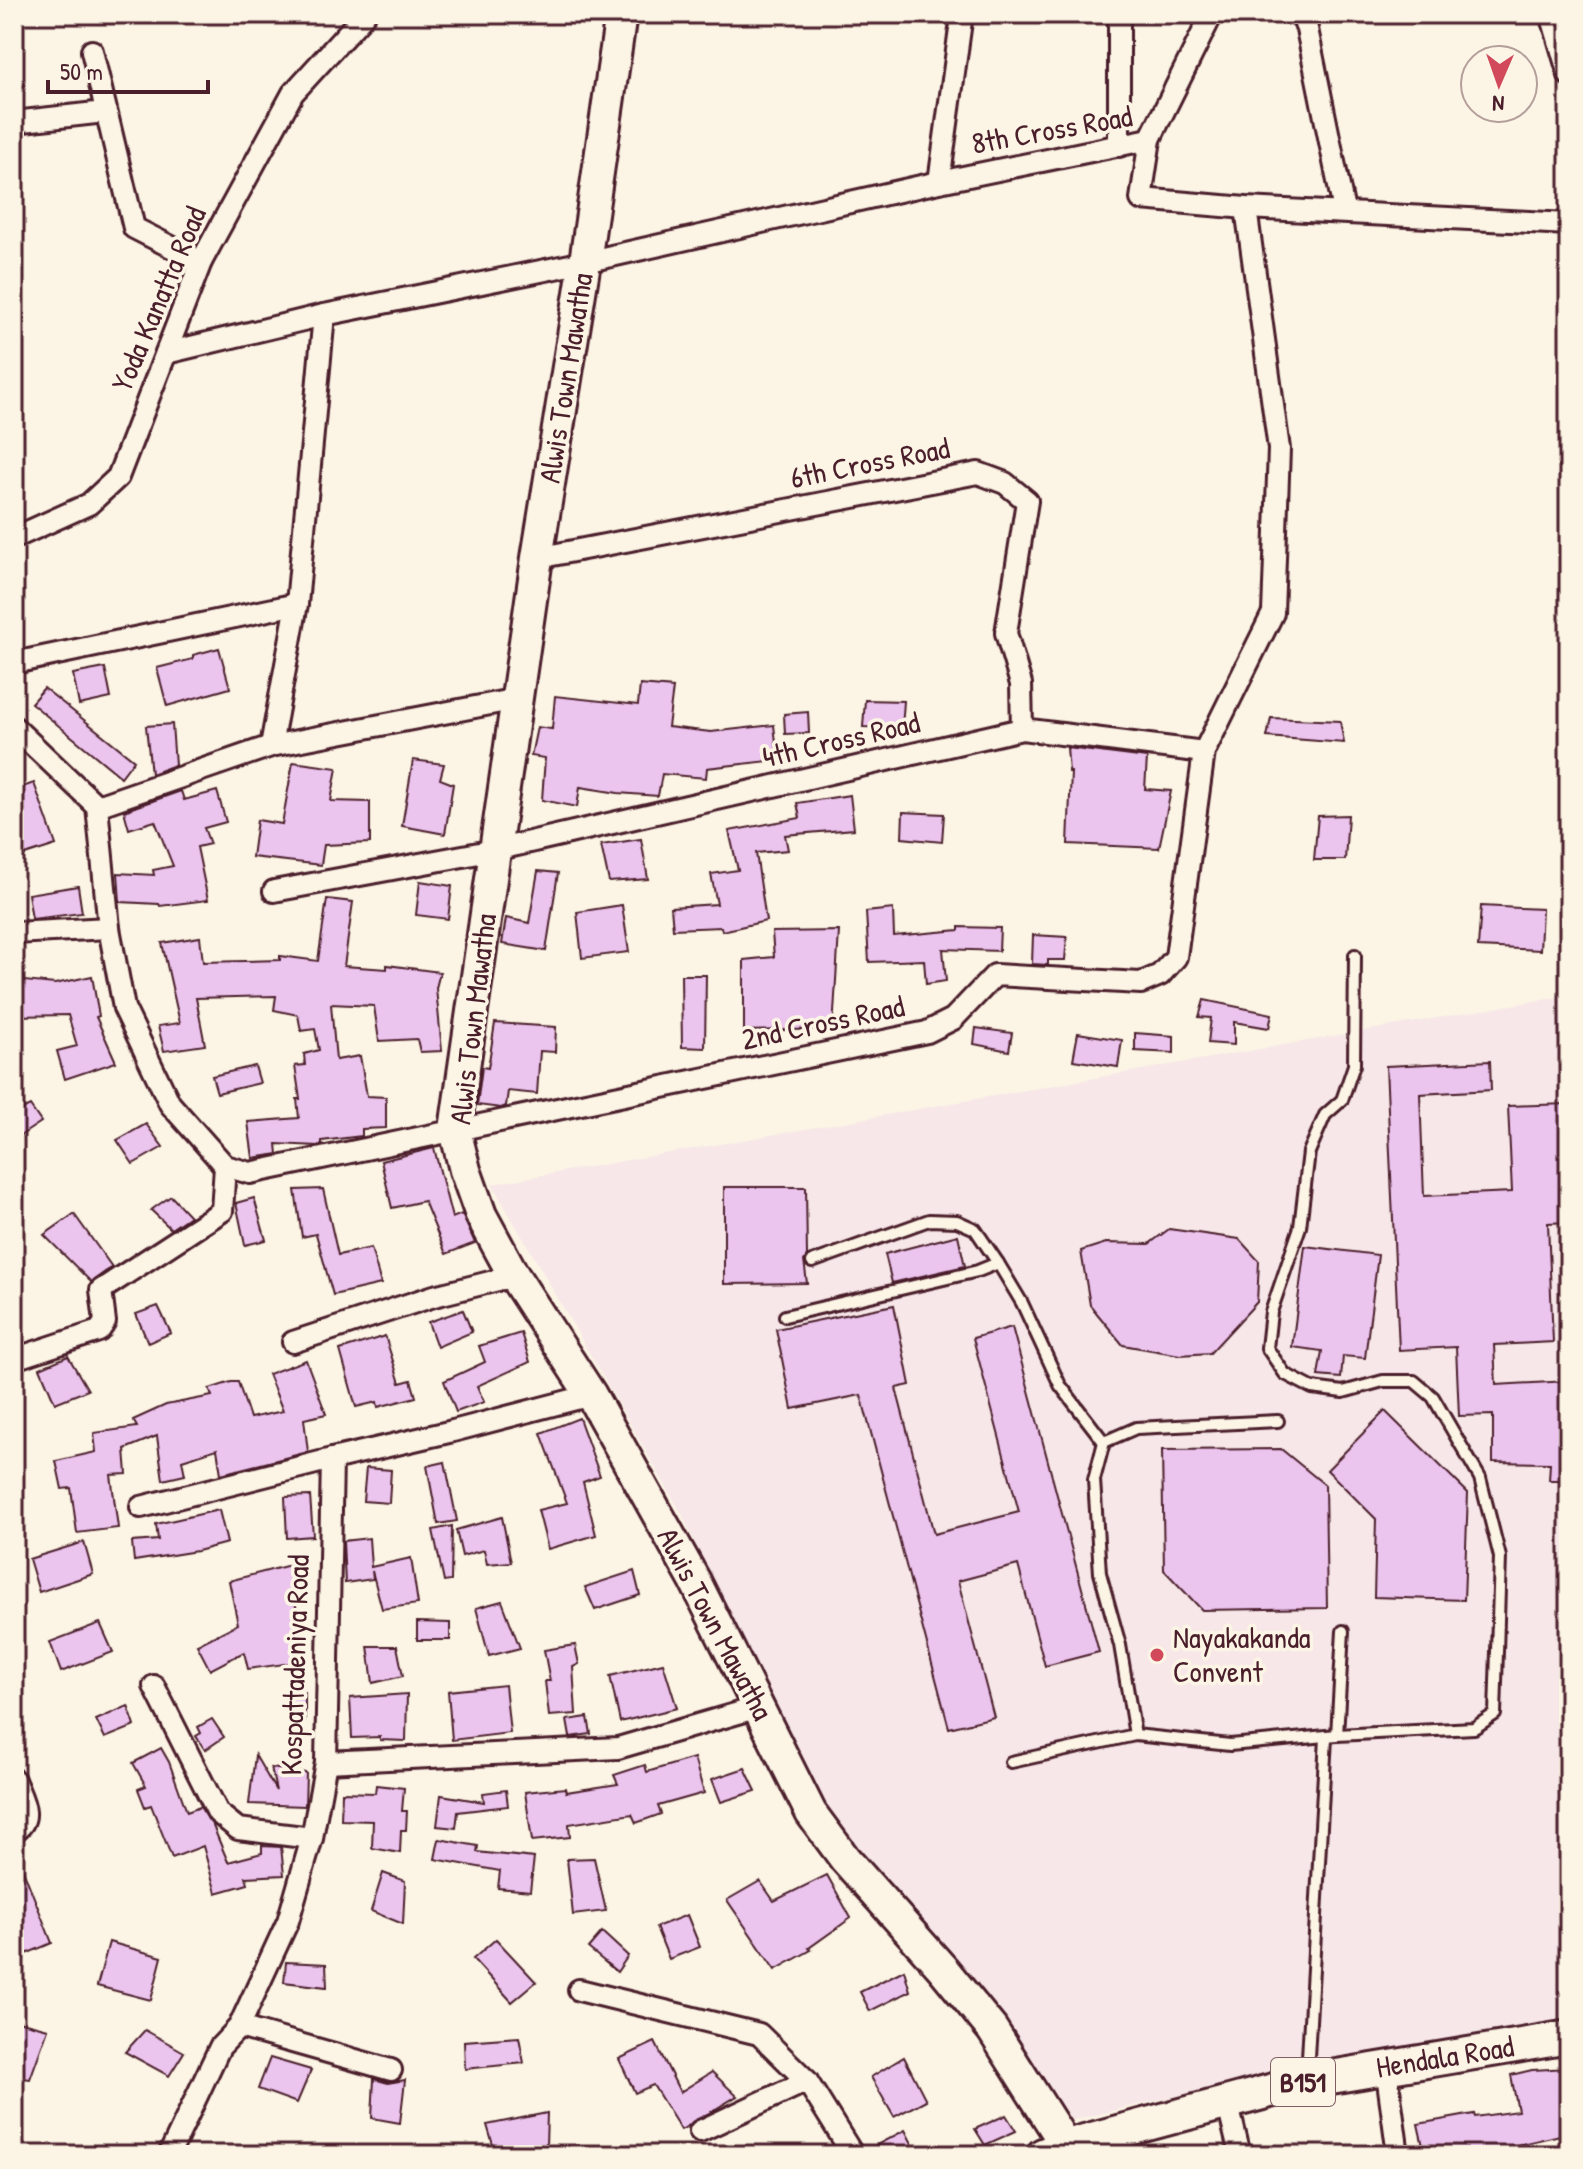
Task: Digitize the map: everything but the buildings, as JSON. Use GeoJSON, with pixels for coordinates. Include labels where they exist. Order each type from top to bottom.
{"type":"FeatureCollection","features":[{"type":"Feature","properties":{"kind":"main road","name":"Hendala Road"},"geometry":{"type":"LineString","coordinates":[[1054,2150],[1307,2081],[1569,2037]]}},
{"type":"Feature","properties":{"kind":"street","name":"Yoda Kanatta Road"},"geometry":{"type":"LineString","coordinates":[[14,538],[89,504],[118,477],[201,262],[293,93],[365,14]]}},
{"type":"Feature","properties":{"kind":"street","name":"Alwis Town Mawatha"},"geometry":{"type":"LineString","coordinates":[[621,14],[537,558],[455,1130],[481,1215],[514,1276],[591,1395],[695,1581],[811,1813],[845,1859],[992,2029],[1054,2150]]}},
{"type":"Feature","properties":{"kind":"street"},"geometry":{"type":"LineString","coordinates":[[939,182],[962,14]]}},
{"type":"Feature","properties":{"kind":"street"},"geometry":{"type":"LineString","coordinates":[[1119,14],[1119,146]]}},
{"type":"Feature","properties":{"kind":"street"},"geometry":{"type":"LineString","coordinates":[[1150,139],[1212,14]]}},
{"type":"Feature","properties":{"kind":"street"},"geometry":{"type":"LineString","coordinates":[[1301,14],[1307,29],[1344,211]]}},
{"type":"Feature","properties":{"kind":"street"},"geometry":{"type":"LineString","coordinates":[[1551,14],[1569,75]]}},
{"type":"Feature","properties":{"kind":"street"},"geometry":{"type":"LineString","coordinates":[[92,51],[134,228],[201,262]]}},
{"type":"Feature","properties":{"kind":"street"},"geometry":{"type":"LineString","coordinates":[[14,122],[105,112]]}},
{"type":"Feature","properties":{"kind":"street","name":"8th Cross Road"},"geometry":{"type":"LineString","coordinates":[[166,353],[324,315],[585,262],[939,182],[1150,139],[1141,199],[1246,208],[1569,224]]}},
{"type":"Feature","properties":{"kind":"street"},"geometry":{"type":"LineString","coordinates":[[1204,752],[1273,613],[1279,449],[1246,208]]}},
{"type":"Feature","properties":{"kind":"street"},"geometry":{"type":"LineString","coordinates":[[271,746],[297,604],[324,315]]}},
{"type":"Feature","properties":{"kind":"street","name":"6th Cross Road"},"geometry":{"type":"LineString","coordinates":[[537,558],[978,473],[1005,483],[1027,501],[1006,633],[1021,684],[1022,729]]}},
{"type":"Feature","properties":{"kind":"street"},"geometry":{"type":"LineString","coordinates":[[14,663],[297,604]]}},
{"type":"Feature","properties":{"kind":"street"},"geometry":{"type":"LineString","coordinates":[[97,806],[271,746],[517,699]]}},
{"type":"Feature","properties":{"kind":"street"},"geometry":{"type":"LineString","coordinates":[[14,727],[97,806],[109,928],[124,1008],[170,1104],[225,1166],[250,1173],[455,1130]]}},
{"type":"Feature","properties":{"kind":"street","name":"4th Cross Road"},"geometry":{"type":"LineString","coordinates":[[274,891],[495,850],[1022,729],[1204,752]]}},
{"type":"Feature","properties":{"kind":"street","name":"2nd Cross Road"},"geometry":{"type":"LineString","coordinates":[[455,1130],[927,1032],[953,1019],[995,975],[1141,983],[1160,975],[1176,957],[1204,752]]}},
{"type":"Feature","properties":{"kind":"street"},"geometry":{"type":"LineString","coordinates":[[14,933],[109,928]]}},
{"type":"Feature","properties":{"kind":"street"},"geometry":{"type":"LineString","coordinates":[[14,1359],[99,1331],[105,1322],[101,1290],[222,1211],[225,1166]]}},
{"type":"Feature","properties":{"kind":"street"},"geometry":{"type":"LineString","coordinates":[[293,1342],[434,1296],[514,1276]]}},
{"type":"Feature","properties":{"kind":"street"},"geometry":{"type":"LineString","coordinates":[[141,1507],[591,1395]]}},
{"type":"Feature","properties":{"kind":"street","name":"Kospattadeniya Road"},"geometry":{"type":"LineString","coordinates":[[169,2155],[220,2047],[239,2027],[288,1921],[312,1838],[326,1762],[332,1459]]}},
{"type":"Feature","properties":{"kind":"street"},"geometry":{"type":"LineString","coordinates":[[154,1686],[218,1813],[238,1829],[312,1838]]}},
{"type":"Feature","properties":{"kind":"street"},"geometry":{"type":"LineString","coordinates":[[326,1762],[618,1748],[759,1707]]}},
{"type":"Feature","properties":{"kind":"street"},"geometry":{"type":"LineString","coordinates":[[14,1780],[27,1813],[25,1822],[14,1831]]}},
{"type":"Feature","properties":{"kind":"street"},"geometry":{"type":"LineString","coordinates":[[579,1990],[759,2034],[807,2081],[853,2155]]}},
{"type":"Feature","properties":{"kind":"street"},"geometry":{"type":"LineString","coordinates":[[239,2027],[391,2070]]}},
{"type":"Feature","properties":{"kind":"street"},"geometry":{"type":"LineString","coordinates":[[1386,2066],[1398,2155]]}},
{"type":"Feature","properties":{"kind":"street"},"geometry":{"type":"LineString","coordinates":[[700,2131],[807,2081]]}},
{"type":"Feature","properties":{"kind":"street"},"geometry":{"type":"LineString","coordinates":[[1227,2101],[1240,2155]]}},
{"type":"Feature","properties":{"kind":"lane"},"geometry":{"type":"LineString","coordinates":[[1011,1762],[1135,1735],[1230,1745],[1474,1728],[1495,1714],[1500,1557],[1480,1478],[1433,1397],[1414,1381],[1383,1381],[1343,1392],[1312,1388],[1285,1374],[1267,1348],[1271,1312],[1300,1227],[1309,1152],[1325,1115],[1342,1100],[1354,1065],[1355,955]]}},
{"type":"Feature","properties":{"kind":"lane"},"geometry":{"type":"LineString","coordinates":[[812,1262],[929,1220],[957,1221],[975,1229],[1022,1303],[1060,1385],[1104,1442]]}},
{"type":"Feature","properties":{"kind":"lane"},"geometry":{"type":"LineString","coordinates":[[785,1316],[978,1271],[998,1263]]}},
{"type":"Feature","properties":{"kind":"lane"},"geometry":{"type":"LineString","coordinates":[[1104,1442],[1136,1428],[1278,1421]]}},
{"type":"Feature","properties":{"kind":"lane"},"geometry":{"type":"LineString","coordinates":[[1104,1442],[1094,1480],[1100,1573],[1120,1645],[1135,1735]]}},
{"type":"Feature","properties":{"kind":"lane"},"geometry":{"type":"LineString","coordinates":[[1307,2081],[1332,1737],[1343,1631]]}},
{"type":"Feature","properties":{"kind":"shaded area","name":"Nayakakanda Convent"},"geometry":{"type":"Polygon","coordinates":[[[1569,995],[1569,2022],[1327,2061],[1055,2124],[976,1981],[882,1893],[808,1794],[683,1516],[492,1184],[1569,995]]]}},
{"type":"Feature","properties":{"kind":"place","name":"Nayakakanda Convent"},"geometry":{"type":"Point","coordinates":[1157,1655]}}]}
